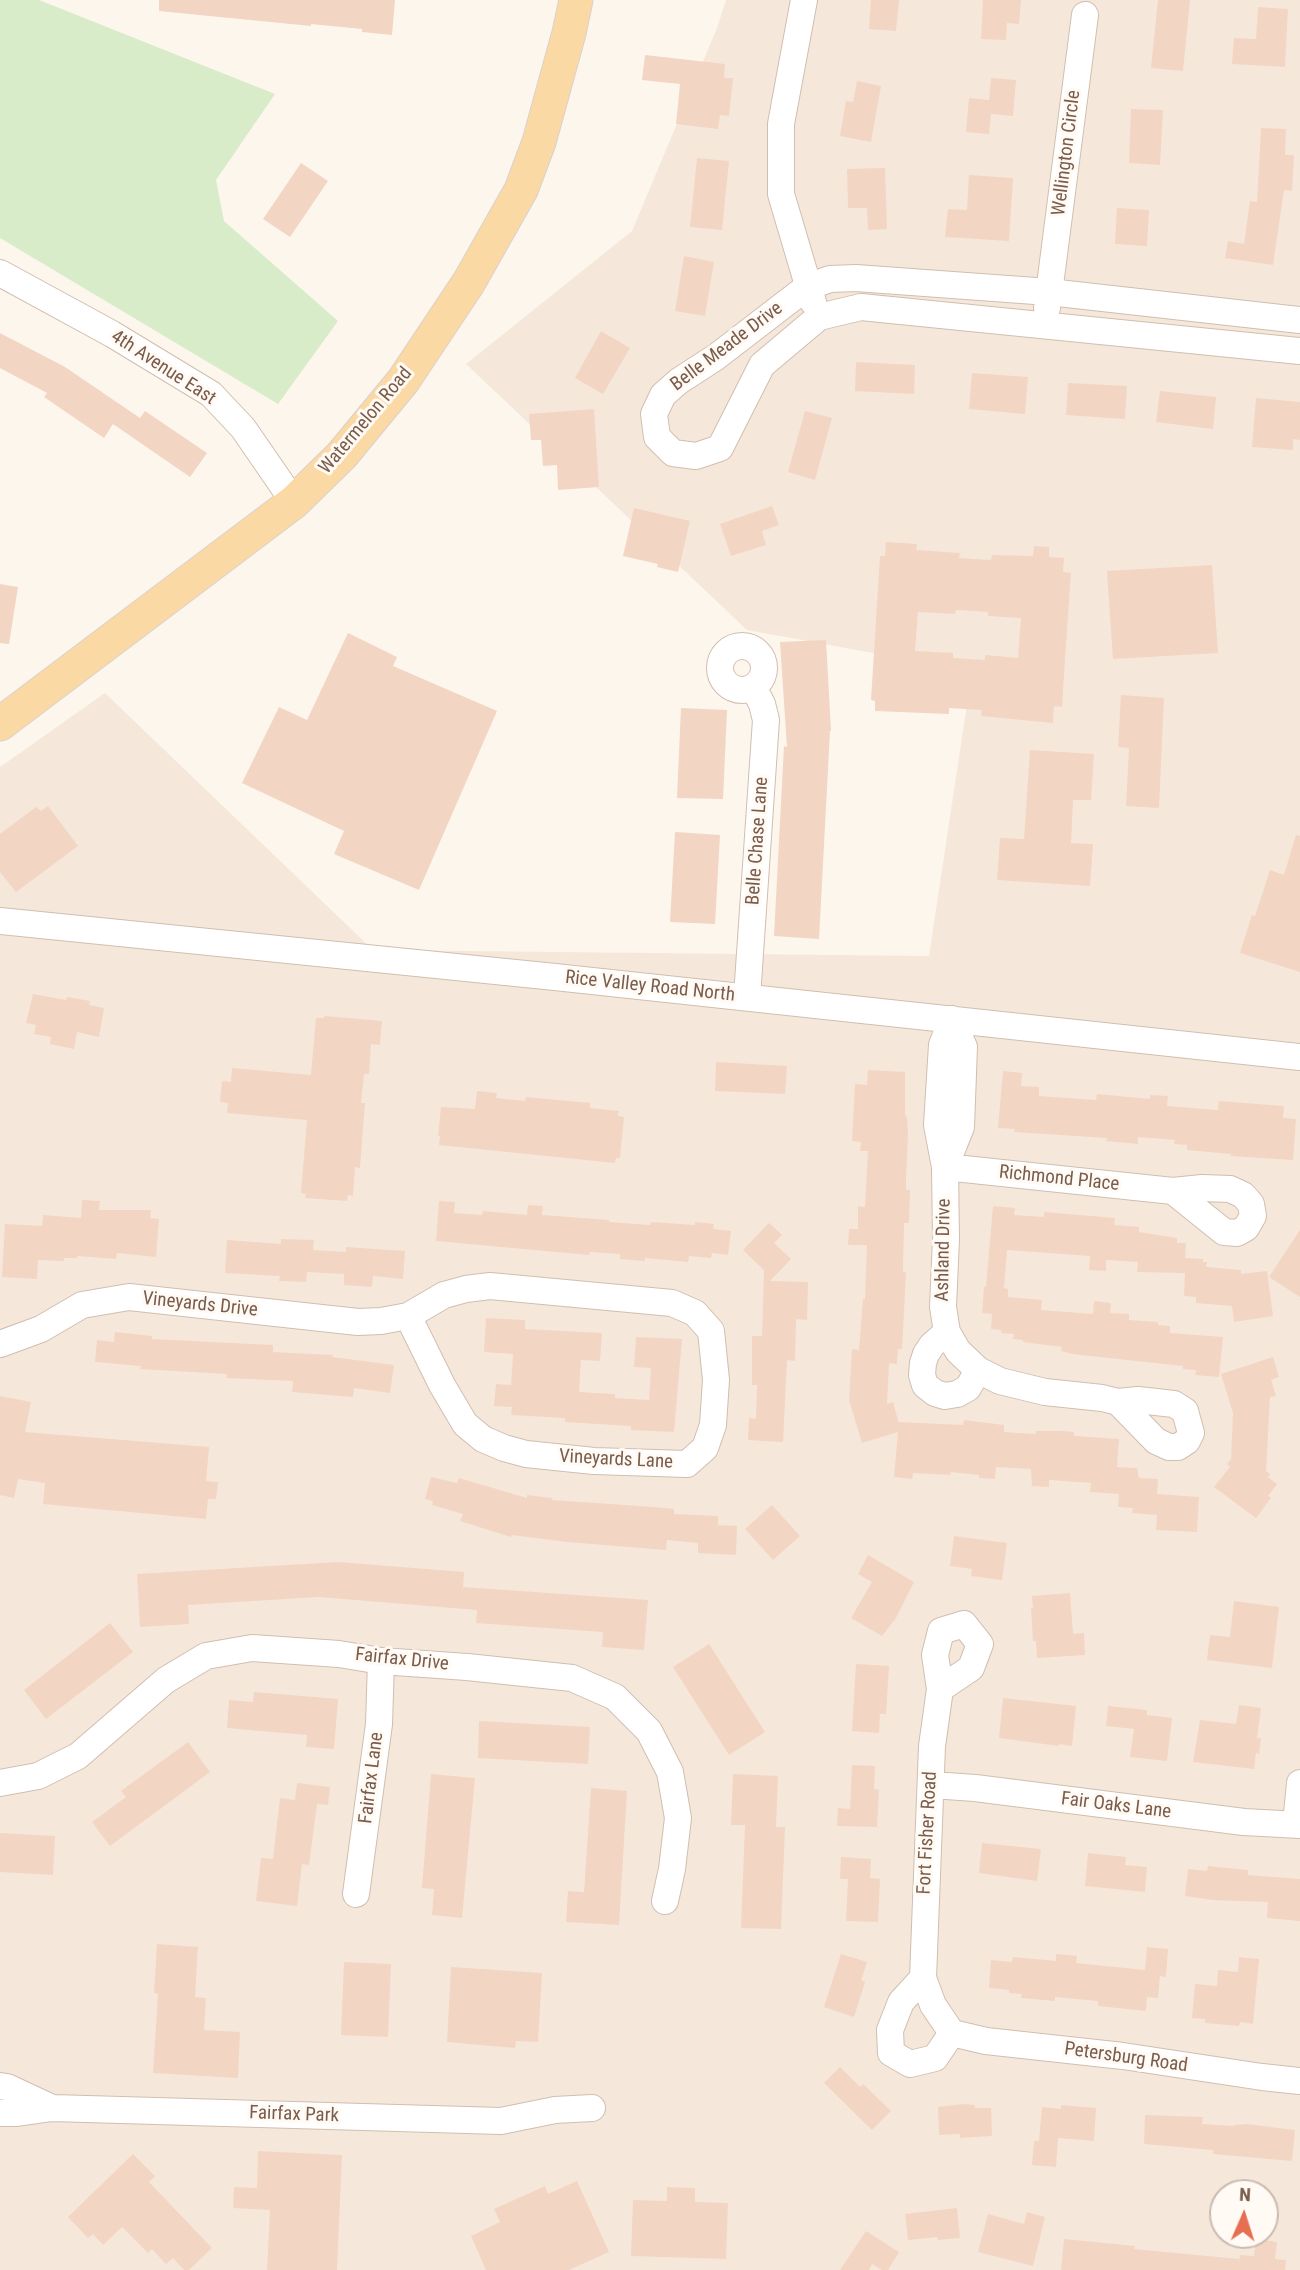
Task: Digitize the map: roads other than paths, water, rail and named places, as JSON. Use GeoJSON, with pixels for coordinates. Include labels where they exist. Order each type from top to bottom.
{"type":"FeatureCollection","features":[{"type":"Feature","properties":{"kind":"main road","name":"Watermelon Road"},"geometry":{"type":"LineString","coordinates":[[0,724],[294,502],[342,455],[403,381],[493,243],[521,190],[538,142],[576,0]]}},
{"type":"Feature","properties":{"kind":"street"},"geometry":{"type":"LineString","coordinates":[[804,0],[781,124],[781,194],[818,317]]}},
{"type":"Feature","properties":{"kind":"street","name":"Wellington Circle"},"geometry":{"type":"LineString","coordinates":[[1045,324],[1085,15]]}},
{"type":"Feature","properties":{"kind":"street","name":"4th Avenue East"},"geometry":{"type":"LineString","coordinates":[[0,273],[111,334],[211,394],[243,428],[294,502]]}},
{"type":"Feature","properties":{"kind":"street","name":"Belle Meade Drive"},"geometry":{"type":"LineString","coordinates":[[1300,320],[1049,292],[856,278],[830,279],[807,287],[716,357],[679,381],[663,395],[654,414],[657,437],[673,453],[696,456],[720,448],[762,365],[818,317],[860,307],[1300,351]]}},
{"type":"Feature","properties":{"kind":"street","name":"Belle Chase Lane"},"geometry":{"type":"LineString","coordinates":[[747,997],[766,720],[762,704],[753,687]]}},
{"type":"Feature","properties":{"kind":"street","name":"Rice Valley Road North"},"geometry":{"type":"LineString","coordinates":[[0,920],[1300,1057]]}},
{"type":"Feature","properties":{"kind":"street","name":"Ashland Drive"},"geometry":{"type":"LineString","coordinates":[[947,1332],[943,1307],[945,1167],[937,1125],[942,1045],[952,1019]]}},
{"type":"Feature","properties":{"kind":"street","name":"Richmond Place"},"geometry":{"type":"LineString","coordinates":[[945,1167],[1173,1191]]}},
{"type":"Feature","properties":{"kind":"street","name":"Vineyards Lane"},"geometry":{"type":"LineString","coordinates":[[490,1286],[672,1303],[695,1313],[711,1331],[716,1380],[713,1425],[705,1448],[687,1464],[607,1462],[526,1454],[482,1439],[465,1424],[442,1385],[408,1316],[444,1295],[490,1286]]}},
{"type":"Feature","properties":{"kind":"street","name":"Vineyards Drive"},"geometry":{"type":"LineString","coordinates":[[0,1344],[41,1329],[82,1306],[129,1297],[358,1322],[408,1316]]}},
{"type":"Feature","properties":{"kind":"street"},"geometry":{"type":"LineString","coordinates":[[978,1370],[968,1388],[945,1396],[925,1385],[922,1376],[926,1354],[947,1332],[958,1351],[978,1370],[1000,1381],[1045,1392],[1118,1402]]}},
{"type":"Feature","properties":{"kind":"street","name":"Fairfax Drive"},"geometry":{"type":"LineString","coordinates":[[0,1783],[38,1776],[78,1756],[166,1680],[206,1656],[251,1648],[339,1654],[381,1661],[572,1678],[615,1697],[649,1731],[670,1772],[678,1818],[665,1901]]}},
{"type":"Feature","properties":{"kind":"street","name":"Fairfax Lane"},"geometry":{"type":"LineString","coordinates":[[356,1894],[379,1724],[381,1661]]}},
{"type":"Feature","properties":{"kind":"street","name":"Fort Fisher Road"},"geometry":{"type":"LineString","coordinates":[[940,1689],[932,1746],[923,1978],[933,2005],[951,2033]]}},
{"type":"Feature","properties":{"kind":"street"},"geometry":{"type":"LineString","coordinates":[[1298,1824],[1300,1783]]}},
{"type":"Feature","properties":{"kind":"street","name":"Fair Oaks Lane"},"geometry":{"type":"LineString","coordinates":[[932,1786],[975,1788],[1244,1822],[1298,1824]]}},
{"type":"Feature","properties":{"kind":"street"},"geometry":{"type":"LineString","coordinates":[[923,1978],[901,2002],[890,2030],[891,2053],[910,2064],[935,2058],[951,2033]]}},
{"type":"Feature","properties":{"kind":"street","name":"Petersburg Road"},"geometry":{"type":"LineString","coordinates":[[951,2033],[986,2041],[1123,2056],[1300,2081]]}},
{"type":"Feature","properties":{"kind":"street","name":"Fairfax Park"},"geometry":{"type":"LineString","coordinates":[[0,2086],[8,2087],[52,2108],[501,2121],[555,2110],[592,2108]]}},
{"type":"Feature","properties":{"kind":"street"},"geometry":{"type":"LineString","coordinates":[[0,2113],[52,2108]]}}]}
